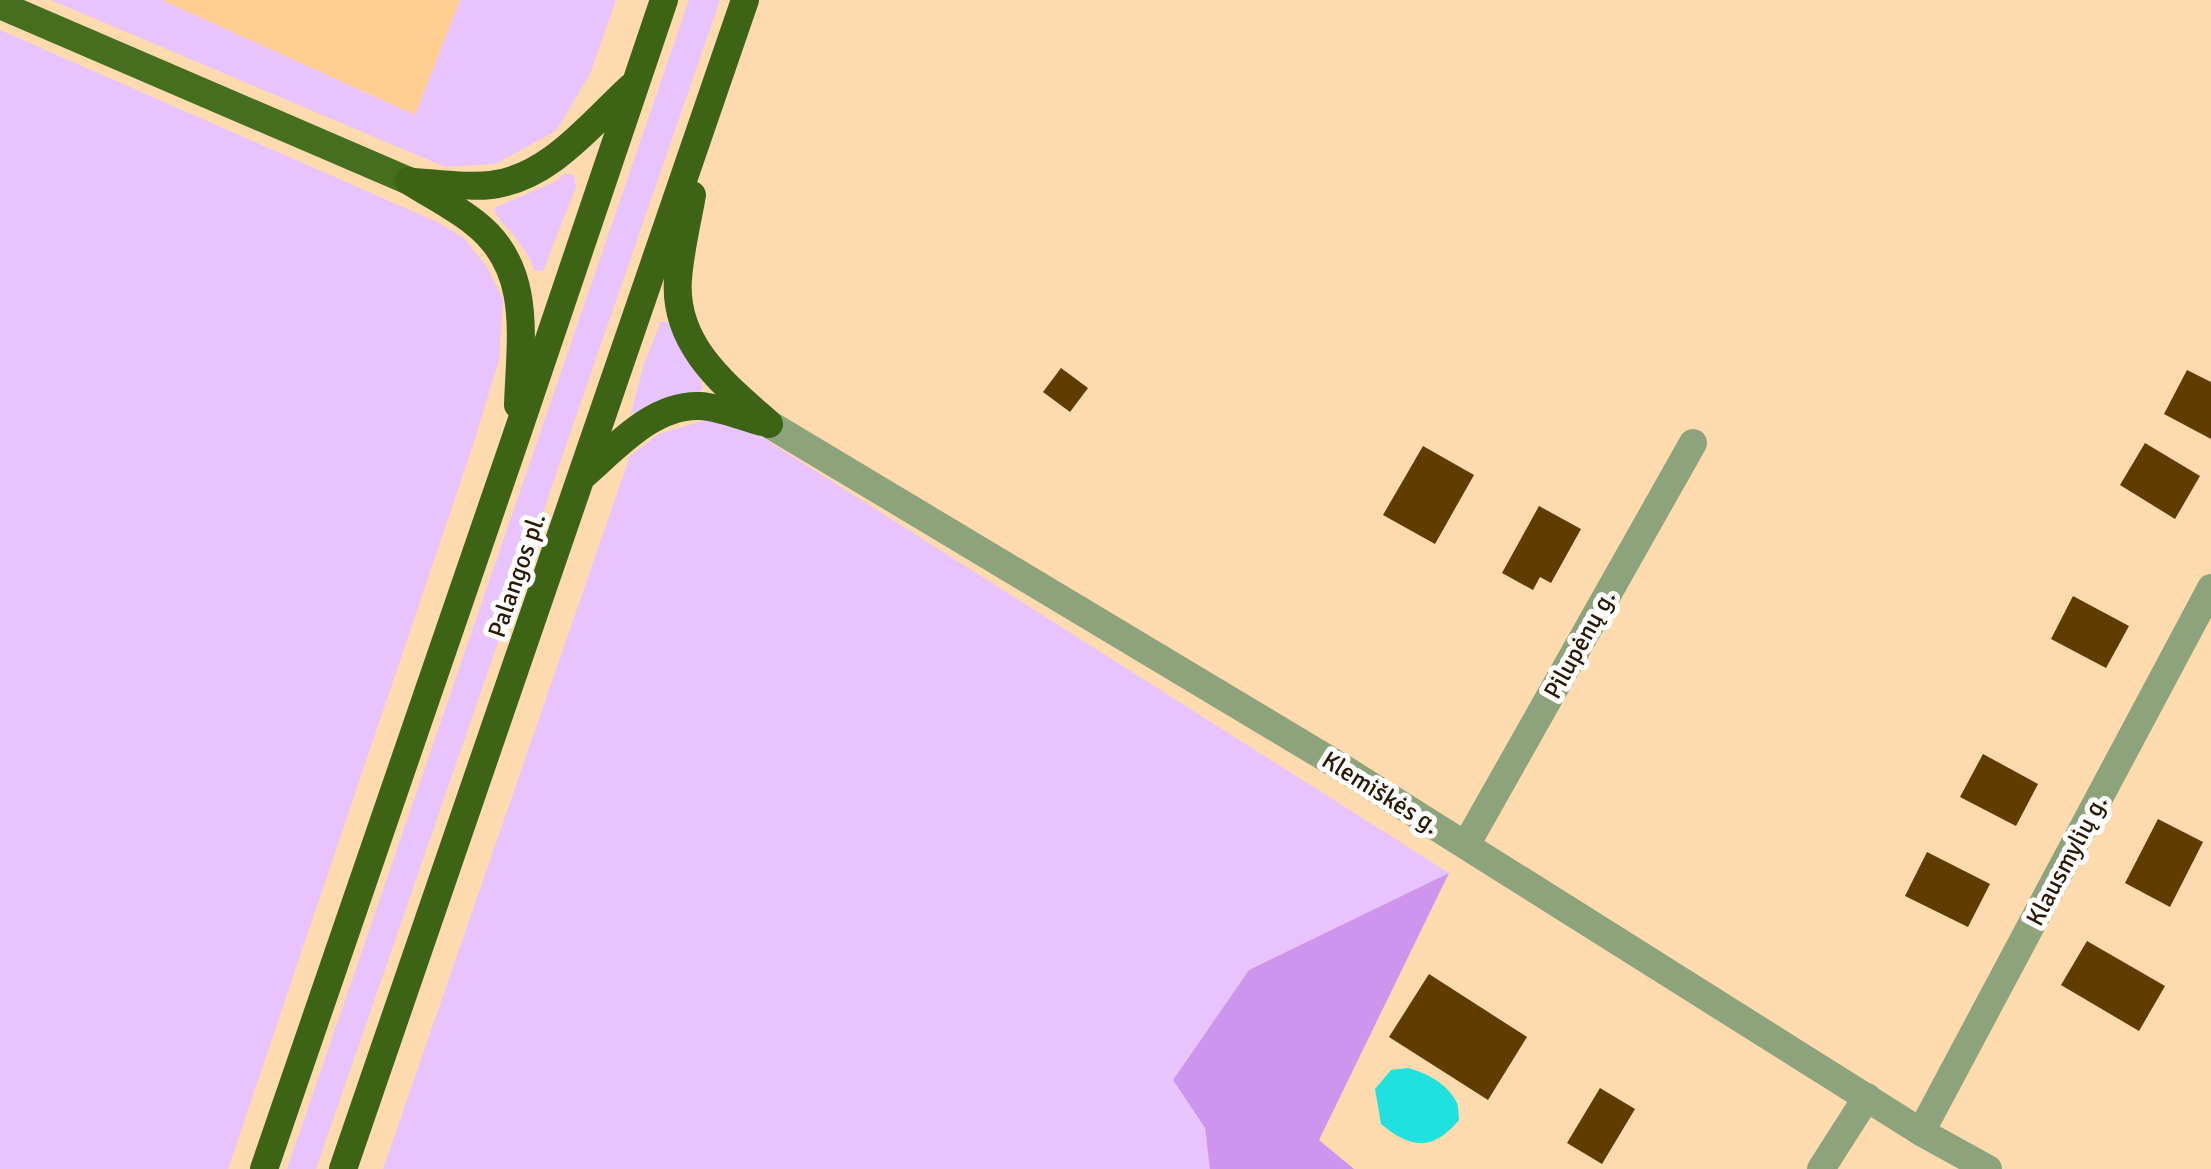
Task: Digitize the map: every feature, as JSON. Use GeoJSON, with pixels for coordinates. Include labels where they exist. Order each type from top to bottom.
{"type":"FeatureCollection","features":[{"type":"Feature","properties":{"kind":"highway","name":"Palangos pl."},"geometry":{"type":"LineString","coordinates":[[264,1169],[664,0]]}},
{"type":"Feature","properties":{"kind":"highway","name":"Palangos pl."},"geometry":{"type":"LineString","coordinates":[[342,1169],[745,0]]}},
{"type":"Feature","properties":{"kind":"highway"},"geometry":{"type":"LineString","coordinates":[[409,181],[488,185],[517,180],[543,166],[635,84]]}},
{"type":"Feature","properties":{"kind":"highway"},"geometry":{"type":"LineString","coordinates":[[704,120],[678,282],[680,312],[701,359],[768,424]]}},
{"type":"Feature","properties":{"kind":"highway"},"geometry":{"type":"LineString","coordinates":[[409,181],[476,224],[493,240],[518,285],[516,437]]}},
{"type":"Feature","properties":{"kind":"highway"},"geometry":{"type":"LineString","coordinates":[[582,477],[635,430],[681,407],[703,406],[768,424]]}},
{"type":"Feature","properties":{"kind":"main road"},"geometry":{"type":"LineString","coordinates":[[0,5],[409,181]]}},
{"type":"Feature","properties":{"kind":"street","name":"Klemiškės g."},"geometry":{"type":"LineString","coordinates":[[768,424],[1341,767],[1866,1098],[1988,1169]]}},
{"type":"Feature","properties":{"kind":"street","name":"Pilupėnų g."},"geometry":{"type":"LineString","coordinates":[[1466,845],[1693,443]]}},
{"type":"Feature","properties":{"kind":"street","name":"Klausmylių g."},"geometry":{"type":"LineString","coordinates":[[1921,1132],[2211,588]]}},
{"type":"Feature","properties":{"kind":"street"},"geometry":{"type":"LineString","coordinates":[[1821,1169],[1866,1098]]}},
{"type":"Feature","properties":{"kind":"shaded area"},"geometry":{"type":"Polygon","coordinates":[[[51,0],[162,0],[415,115],[460,0],[616,0],[590,74],[556,131],[495,164],[445,167],[51,0]]]}},
{"type":"Feature","properties":{"kind":"shaded area"},"geometry":{"type":"Polygon","coordinates":[[[162,0],[460,0],[416,115],[162,0]]]}},
{"type":"Feature","properties":{"kind":"shaded area"},"geometry":{"type":"Polygon","coordinates":[[[689,0],[720,0],[316,1169],[287,1169],[689,0]]]}},
{"type":"Feature","properties":{"kind":"shaded area"},"geometry":{"type":"Polygon","coordinates":[[[0,30],[437,222],[463,237],[487,267],[503,300],[499,360],[473,445],[228,1169],[0,1169],[0,30]]]}},
{"type":"Feature","properties":{"kind":"shaded area"},"geometry":{"type":"Polygon","coordinates":[[[566,173],[574,175],[576,187],[543,271],[534,270],[494,208],[555,182],[566,173]]]}},
{"type":"Feature","properties":{"kind":"shaded area"},"geometry":{"type":"Polygon","coordinates":[[[661,321],[668,322],[703,388],[699,393],[631,414],[643,367],[661,321]]]}},
{"type":"Feature","properties":{"kind":"shaded area"},"geometry":{"type":"Polygon","coordinates":[[[709,419],[751,430],[1449,873],[1249,970],[1173,1080],[1205,1128],[1210,1169],[383,1169],[630,456],[659,434],[709,419]]]}},
{"type":"Feature","properties":{"kind":"shaded area"},"geometry":{"type":"Polygon","coordinates":[[[1449,873],[1319,1140],[1354,1169],[1210,1169],[1205,1128],[1173,1080],[1249,970],[1449,873]]]}},
{"type":"Feature","properties":{"kind":"water"},"geometry":{"type":"Polygon","coordinates":[[[1408,1068],[1436,1080],[1457,1104],[1459,1120],[1431,1141],[1412,1142],[1381,1124],[1375,1089],[1391,1070],[1408,1068]]]}},
{"type":"Feature","properties":{"kind":"building"},"geometry":{"type":"Polygon","coordinates":[[[1061,368],[1088,388],[1070,412],[1043,392],[1061,368]]]}},
{"type":"Feature","properties":{"kind":"building"},"geometry":{"type":"Polygon","coordinates":[[[2187,370],[2211,382],[2211,439],[2164,414],[2187,370]]]}},
{"type":"Feature","properties":{"kind":"building"},"geometry":{"type":"Polygon","coordinates":[[[2145,443],[2200,476],[2175,519],[2120,485],[2145,443]]]}},
{"type":"Feature","properties":{"kind":"building"},"geometry":{"type":"Polygon","coordinates":[[[1423,446],[1474,475],[1435,544],[1383,515],[1423,446]]]}},
{"type":"Feature","properties":{"kind":"building"},"geometry":{"type":"Polygon","coordinates":[[[1539,506],[1581,529],[1551,583],[1540,577],[1533,590],[1502,573],[1539,506]]]}},
{"type":"Feature","properties":{"kind":"building"},"geometry":{"type":"Polygon","coordinates":[[[2073,596],[2129,626],[2106,668],[2051,639],[2073,596]]]}},
{"type":"Feature","properties":{"kind":"building"},"geometry":{"type":"Polygon","coordinates":[[[1983,754],[2038,784],[2016,826],[1960,797],[1983,754]]]}},
{"type":"Feature","properties":{"kind":"building"},"geometry":{"type":"Polygon","coordinates":[[[2158,819],[2203,842],[2170,907],[2125,883],[2158,819]]]}},
{"type":"Feature","properties":{"kind":"building"},"geometry":{"type":"Polygon","coordinates":[[[1927,852],[1990,884],[1968,927],[1905,896],[1927,852]]]}},
{"type":"Feature","properties":{"kind":"building"},"geometry":{"type":"Polygon","coordinates":[[[2087,941],[2165,986],[2139,1031],[2061,985],[2087,941]]]}},
{"type":"Feature","properties":{"kind":"building"},"geometry":{"type":"Polygon","coordinates":[[[1429,974],[1527,1037],[1488,1100],[1389,1037],[1429,974]]]}},
{"type":"Feature","properties":{"kind":"building"},"geometry":{"type":"Polygon","coordinates":[[[1600,1088],[1635,1109],[1602,1164],[1567,1143],[1600,1088]]]}}]}
